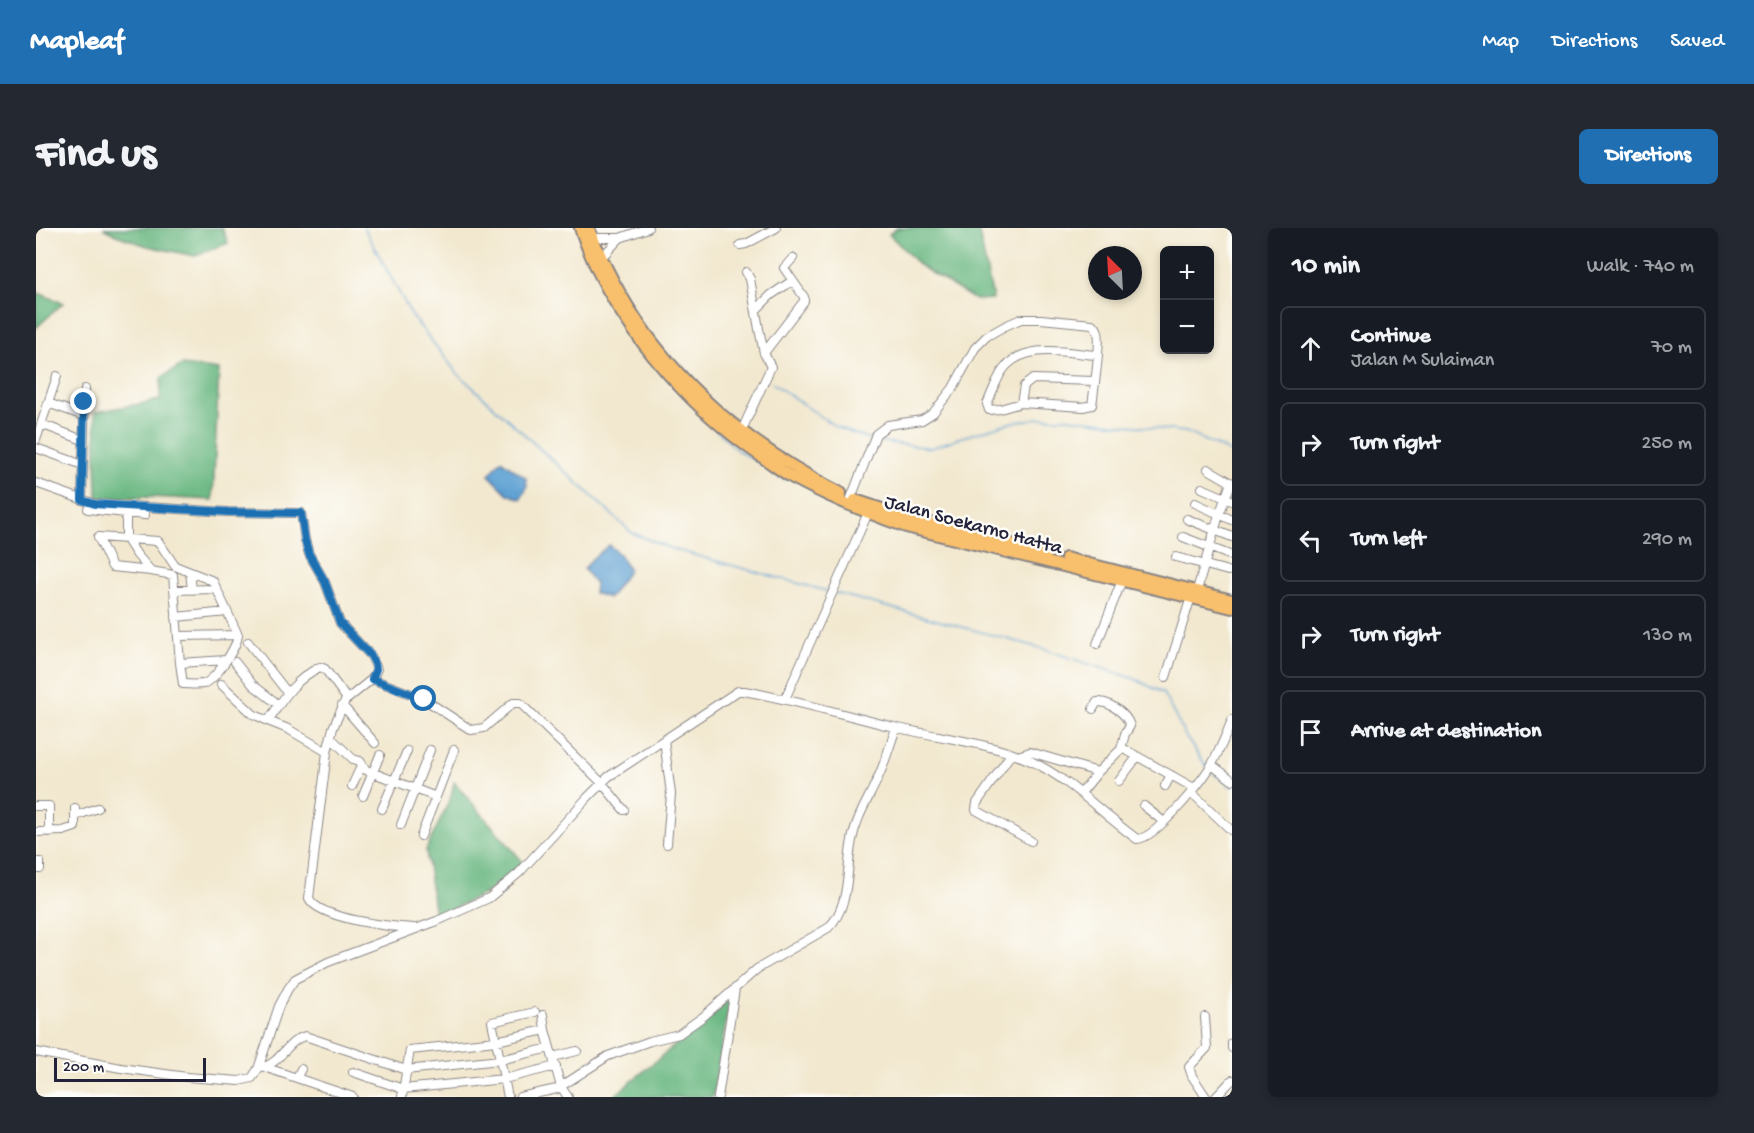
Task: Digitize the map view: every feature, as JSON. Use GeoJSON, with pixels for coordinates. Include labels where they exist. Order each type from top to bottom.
{"type":"FeatureCollection","features":[{"type":"Feature","properties":{"kind":"highway","name":"Jalan Soekarno Hatta"},"geometry":{"type":"LineString","coordinates":[[580,228],[593,259],[623,314],[674,380],[704,412],[740,442],[791,477],[866,516],[1121,581],[1195,592],[1232,608]]}},
{"type":"Feature","properties":{"kind":"highway","name":"Jalan Soekarno Hatta"},"geometry":{"type":"LineString","coordinates":[[591,233],[601,258],[633,316],[693,389],[741,432],[802,473],[850,498],[906,518],[1232,600]]}},
{"type":"Feature","properties":{"kind":"street"},"geometry":{"type":"LineString","coordinates":[[601,258],[620,238],[648,228]]}},
{"type":"Feature","properties":{"kind":"street"},"geometry":{"type":"LineString","coordinates":[[740,245],[776,228]]}},
{"type":"Feature","properties":{"kind":"street"},"geometry":{"type":"LineString","coordinates":[[591,233],[620,238]]}},
{"type":"Feature","properties":{"kind":"street"},"geometry":{"type":"LineString","coordinates":[[764,353],[804,301],[804,297],[784,267],[793,258]]}},
{"type":"Feature","properties":{"kind":"street"},"geometry":{"type":"LineString","coordinates":[[741,432],[771,367],[764,353],[750,279],[746,272]]}},
{"type":"Feature","properties":{"kind":"street"},"geometry":{"type":"LineString","coordinates":[[756,310],[771,295],[792,281]]}},
{"type":"Feature","properties":{"kind":"street"},"geometry":{"type":"LineString","coordinates":[[850,498],[876,434],[888,426],[922,420],[933,413],[953,388],[975,348],[987,336],[1021,319],[1092,324],[1099,335],[1097,355],[1094,381],[1092,405],[1089,407],[1021,403],[989,410],[987,404],[1003,370],[1024,354],[1038,351],[1097,355]]}},
{"type":"Feature","properties":{"kind":"street"},"geometry":{"type":"LineString","coordinates":[[36,440],[57,376]]}},
{"type":"Feature","properties":{"kind":"street"},"geometry":{"type":"LineString","coordinates":[[1021,403],[1024,386],[1033,379],[1094,381]]}},
{"type":"Feature","properties":{"kind":"street"},"geometry":{"type":"LineString","coordinates":[[82,500],[85,389]]}},
{"type":"Feature","properties":{"kind":"street"},"geometry":{"type":"LineString","coordinates":[[48,403],[84,416]]}},
{"type":"Feature","properties":{"kind":"street"},"geometry":{"type":"LineString","coordinates":[[41,424],[83,440]]}},
{"type":"Feature","properties":{"kind":"street"},"geometry":{"type":"LineString","coordinates":[[36,447],[83,465]]}},
{"type":"Feature","properties":{"kind":"street"},"geometry":{"type":"LineString","coordinates":[[1166,677],[1184,619],[1205,567],[1219,515],[1229,499],[1232,483],[1208,469]]}},
{"type":"Feature","properties":{"kind":"street"},"geometry":{"type":"LineString","coordinates":[[36,494],[38,484],[95,504],[145,515]]}},
{"type":"Feature","properties":{"kind":"street"},"geometry":{"type":"LineString","coordinates":[[1202,488],[1229,499]]}},
{"type":"Feature","properties":{"kind":"street"},"geometry":{"type":"LineString","coordinates":[[1195,503],[1232,520]]}},
{"type":"Feature","properties":{"kind":"street"},"geometry":{"type":"LineString","coordinates":[[88,509],[301,513],[309,554],[325,582],[340,623],[371,656],[376,669],[372,679],[345,702],[331,738],[327,752],[309,898],[311,903],[337,915],[412,930]]}},
{"type":"Feature","properties":{"kind":"street"},"geometry":{"type":"LineString","coordinates":[[126,509],[126,538],[147,570]]}},
{"type":"Feature","properties":{"kind":"street"},"geometry":{"type":"LineString","coordinates":[[785,699],[866,516]]}},
{"type":"Feature","properties":{"kind":"street"},"geometry":{"type":"LineString","coordinates":[[1187,519],[1232,537]]}},
{"type":"Feature","properties":{"kind":"street"},"geometry":{"type":"LineString","coordinates":[[173,575],[112,567],[98,537],[158,541],[175,566],[213,581],[238,635],[234,650],[204,684],[183,684],[174,590],[175,566]]}},
{"type":"Feature","properties":{"kind":"street"},"geometry":{"type":"LineString","coordinates":[[1184,537],[1232,555]]}},
{"type":"Feature","properties":{"kind":"street"},"geometry":{"type":"LineString","coordinates":[[1176,557],[1205,567],[1228,571]]}},
{"type":"Feature","properties":{"kind":"street"},"geometry":{"type":"LineString","coordinates":[[190,572],[192,590]]}},
{"type":"Feature","properties":{"kind":"street"},"geometry":{"type":"LineString","coordinates":[[1096,644],[1121,581]]}},
{"type":"Feature","properties":{"kind":"street"},"geometry":{"type":"LineString","coordinates":[[174,590],[216,589]]}},
{"type":"Feature","properties":{"kind":"street"},"geometry":{"type":"LineString","coordinates":[[176,617],[227,612]]}},
{"type":"Feature","properties":{"kind":"street"},"geometry":{"type":"LineString","coordinates":[[179,636],[238,635]]}},
{"type":"Feature","properties":{"kind":"street"},"geometry":{"type":"LineString","coordinates":[[248,642],[287,692]]}},
{"type":"Feature","properties":{"kind":"street"},"geometry":{"type":"LineString","coordinates":[[180,663],[226,660]]}},
{"type":"Feature","properties":{"kind":"street"},"geometry":{"type":"LineString","coordinates":[[235,662],[253,685],[279,705]]}},
{"type":"Feature","properties":{"kind":"street"},"geometry":{"type":"LineString","coordinates":[[268,721],[287,692],[299,679],[320,667],[326,669],[345,702],[375,742]]}},
{"type":"Feature","properties":{"kind":"street"},"geometry":{"type":"LineString","coordinates":[[372,679],[424,699],[471,730],[484,728],[517,702],[602,783],[624,810]]}},
{"type":"Feature","properties":{"kind":"street"},"geometry":{"type":"LineString","coordinates":[[220,684],[253,714],[288,729],[327,752]]}},
{"type":"Feature","properties":{"kind":"street"},"geometry":{"type":"LineString","coordinates":[[36,1052],[121,1068],[239,1082],[252,1078],[262,1066],[279,1006],[295,979],[328,962],[456,914],[497,893],[523,869],[602,783],[738,691],[785,699],[896,728],[975,743],[1015,755],[1033,762],[1081,793],[1137,839],[1149,836],[1193,790],[1209,769],[1232,720]]}},
{"type":"Feature","properties":{"kind":"street"},"geometry":{"type":"LineString","coordinates":[[1081,793],[1121,749],[1130,726],[1128,719],[1101,701],[1097,702],[1093,709]]}},
{"type":"Feature","properties":{"kind":"street"},"geometry":{"type":"LineString","coordinates":[[520,1097],[547,1092],[561,1086],[608,1056],[650,1041],[679,1034],[704,1016],[757,969],[819,934],[834,922],[846,892],[855,827],[881,772],[896,728]]}},
{"type":"Feature","properties":{"kind":"street"},"geometry":{"type":"LineString","coordinates":[[331,738],[353,759],[360,761],[366,770],[436,797]]}},
{"type":"Feature","properties":{"kind":"street"},"geometry":{"type":"LineString","coordinates":[[664,740],[671,794],[667,844]]}},
{"type":"Feature","properties":{"kind":"street"},"geometry":{"type":"LineString","coordinates":[[1121,749],[1171,775],[1193,790],[1232,831]]}},
{"type":"Feature","properties":{"kind":"street"},"geometry":{"type":"LineString","coordinates":[[401,825],[430,750]]}},
{"type":"Feature","properties":{"kind":"street"},"geometry":{"type":"LineString","coordinates":[[421,836],[454,750]]}},
{"type":"Feature","properties":{"kind":"street"},"geometry":{"type":"LineString","coordinates":[[382,809],[406,751]]}},
{"type":"Feature","properties":{"kind":"street"},"geometry":{"type":"LineString","coordinates":[[1031,841],[976,810],[977,803],[1015,755],[1030,752],[1098,772]]}},
{"type":"Feature","properties":{"kind":"street"},"geometry":{"type":"LineString","coordinates":[[363,796],[380,755]]}},
{"type":"Feature","properties":{"kind":"street"},"geometry":{"type":"LineString","coordinates":[[1119,781],[1137,757]]}},
{"type":"Feature","properties":{"kind":"street"},"geometry":{"type":"LineString","coordinates":[[352,786],[362,764]]}},
{"type":"Feature","properties":{"kind":"street"},"geometry":{"type":"LineString","coordinates":[[1209,769],[1232,780]]}},
{"type":"Feature","properties":{"kind":"street"},"geometry":{"type":"LineString","coordinates":[[1165,786],[1171,775]]}},
{"type":"Feature","properties":{"kind":"street"},"geometry":{"type":"LineString","coordinates":[[36,806],[49,806],[49,832]]}},
{"type":"Feature","properties":{"kind":"street"},"geometry":{"type":"LineString","coordinates":[[1144,806],[1164,822]]}},
{"type":"Feature","properties":{"kind":"street"},"geometry":{"type":"LineString","coordinates":[[36,832],[63,831],[75,827],[75,812],[98,808]]}},
{"type":"Feature","properties":{"kind":"street"},"geometry":{"type":"LineString","coordinates":[[36,862],[40,862],[40,869],[36,869]]}},
{"type":"Feature","properties":{"kind":"street"},"geometry":{"type":"LineString","coordinates":[[718,1097],[735,988]]}},
{"type":"Feature","properties":{"kind":"street"},"geometry":{"type":"LineString","coordinates":[[508,1097],[492,1023],[539,1013],[561,1086],[568,1097]]}},
{"type":"Feature","properties":{"kind":"street"},"geometry":{"type":"LineString","coordinates":[[1205,1017],[1207,1048],[1189,1067],[1192,1076],[1206,1097]]}},
{"type":"Feature","properties":{"kind":"street"},"geometry":{"type":"LineString","coordinates":[[402,1093],[411,1049],[496,1041],[545,1030]]}},
{"type":"Feature","properties":{"kind":"street"},"geometry":{"type":"LineString","coordinates":[[262,1066],[273,1063],[291,1043],[305,1035],[406,1070],[500,1060],[550,1048]]}},
{"type":"Feature","properties":{"kind":"street"},"geometry":{"type":"LineString","coordinates":[[553,1057],[577,1051]]}},
{"type":"Feature","properties":{"kind":"street"},"geometry":{"type":"LineString","coordinates":[[262,1066],[353,1097]]}},
{"type":"Feature","properties":{"kind":"street"},"geometry":{"type":"LineString","coordinates":[[352,1072],[402,1093],[504,1079],[556,1066]]}},
{"type":"Feature","properties":{"kind":"street"},"geometry":{"type":"LineString","coordinates":[[297,1077],[301,1069]]}},
{"type":"Feature","properties":{"kind":"street"},"geometry":{"type":"LineString","coordinates":[[1216,1097],[1232,1080]]}},
{"type":"Feature","properties":{"kind":"green space"},"geometry":{"type":"Polygon","coordinates":[[[103,228],[222,228],[228,243],[195,256],[147,246],[103,228]]]}},
{"type":"Feature","properties":{"kind":"green space"},"geometry":{"type":"Polygon","coordinates":[[[897,228],[978,228],[993,299],[975,300],[920,266],[889,234],[897,228]]]}},
{"type":"Feature","properties":{"kind":"green space"},"geometry":{"type":"Polygon","coordinates":[[[36,292],[63,303],[36,328],[36,292]]]}},
{"type":"Feature","properties":{"kind":"green space"},"geometry":{"type":"Polygon","coordinates":[[[182,365],[219,370],[213,500],[148,497],[97,499],[95,412],[160,400],[161,378],[182,365]]]}},
{"type":"Feature","properties":{"kind":"green space"},"geometry":{"type":"Polygon","coordinates":[[[454,782],[523,862],[488,892],[435,917],[426,850],[451,797],[454,782]]]}},
{"type":"Feature","properties":{"kind":"green space"},"geometry":{"type":"Polygon","coordinates":[[[730,999],[713,1097],[613,1097],[730,999]]]}},
{"type":"Feature","properties":{"kind":"water"},"geometry":{"type":"Polygon","coordinates":[[[501,460],[526,478],[527,487],[521,499],[508,494],[489,475],[501,460]]]}},
{"type":"Feature","properties":{"kind":"water"},"geometry":{"type":"Polygon","coordinates":[[[609,545],[619,554],[629,570],[609,598],[594,593],[595,584],[584,569],[609,545]]]}},
{"type":"Feature","properties":{"kind":"waterway"},"geometry":{"type":"LineString","coordinates":[[364,228],[412,316],[457,373],[632,533],[672,549],[830,592]]}},
{"type":"Feature","properties":{"kind":"waterway"},"geometry":{"type":"LineString","coordinates":[[771,382],[836,427],[871,440]]}},
{"type":"Feature","properties":{"kind":"waterway"},"geometry":{"type":"LineString","coordinates":[[875,441],[931,448],[1009,423],[1039,418],[1068,418],[1186,432],[1232,453]]}},
{"type":"Feature","properties":{"kind":"waterway"},"geometry":{"type":"LineString","coordinates":[[707,420],[736,449],[786,480]]}},
{"type":"Feature","properties":{"kind":"waterway"},"geometry":{"type":"LineString","coordinates":[[839,506],[854,513]]}},
{"type":"Feature","properties":{"kind":"waterway"},"geometry":{"type":"LineString","coordinates":[[835,593],[1037,647],[1135,679],[1163,693],[1187,739],[1207,767]]}},
{"type":"Feature","properties":{"kind":"waterway"},"geometry":{"type":"LineString","coordinates":[[1210,771],[1232,787]]}},
{"type":"Feature","properties":{"kind":"route"},"geometry":{"type":"LineString","coordinates":[[84,402],[82,500],[95,504],[126,506],[228,512],[301,513],[309,554],[325,582],[340,623],[371,656],[376,669],[372,679],[424,699]]}}]}
